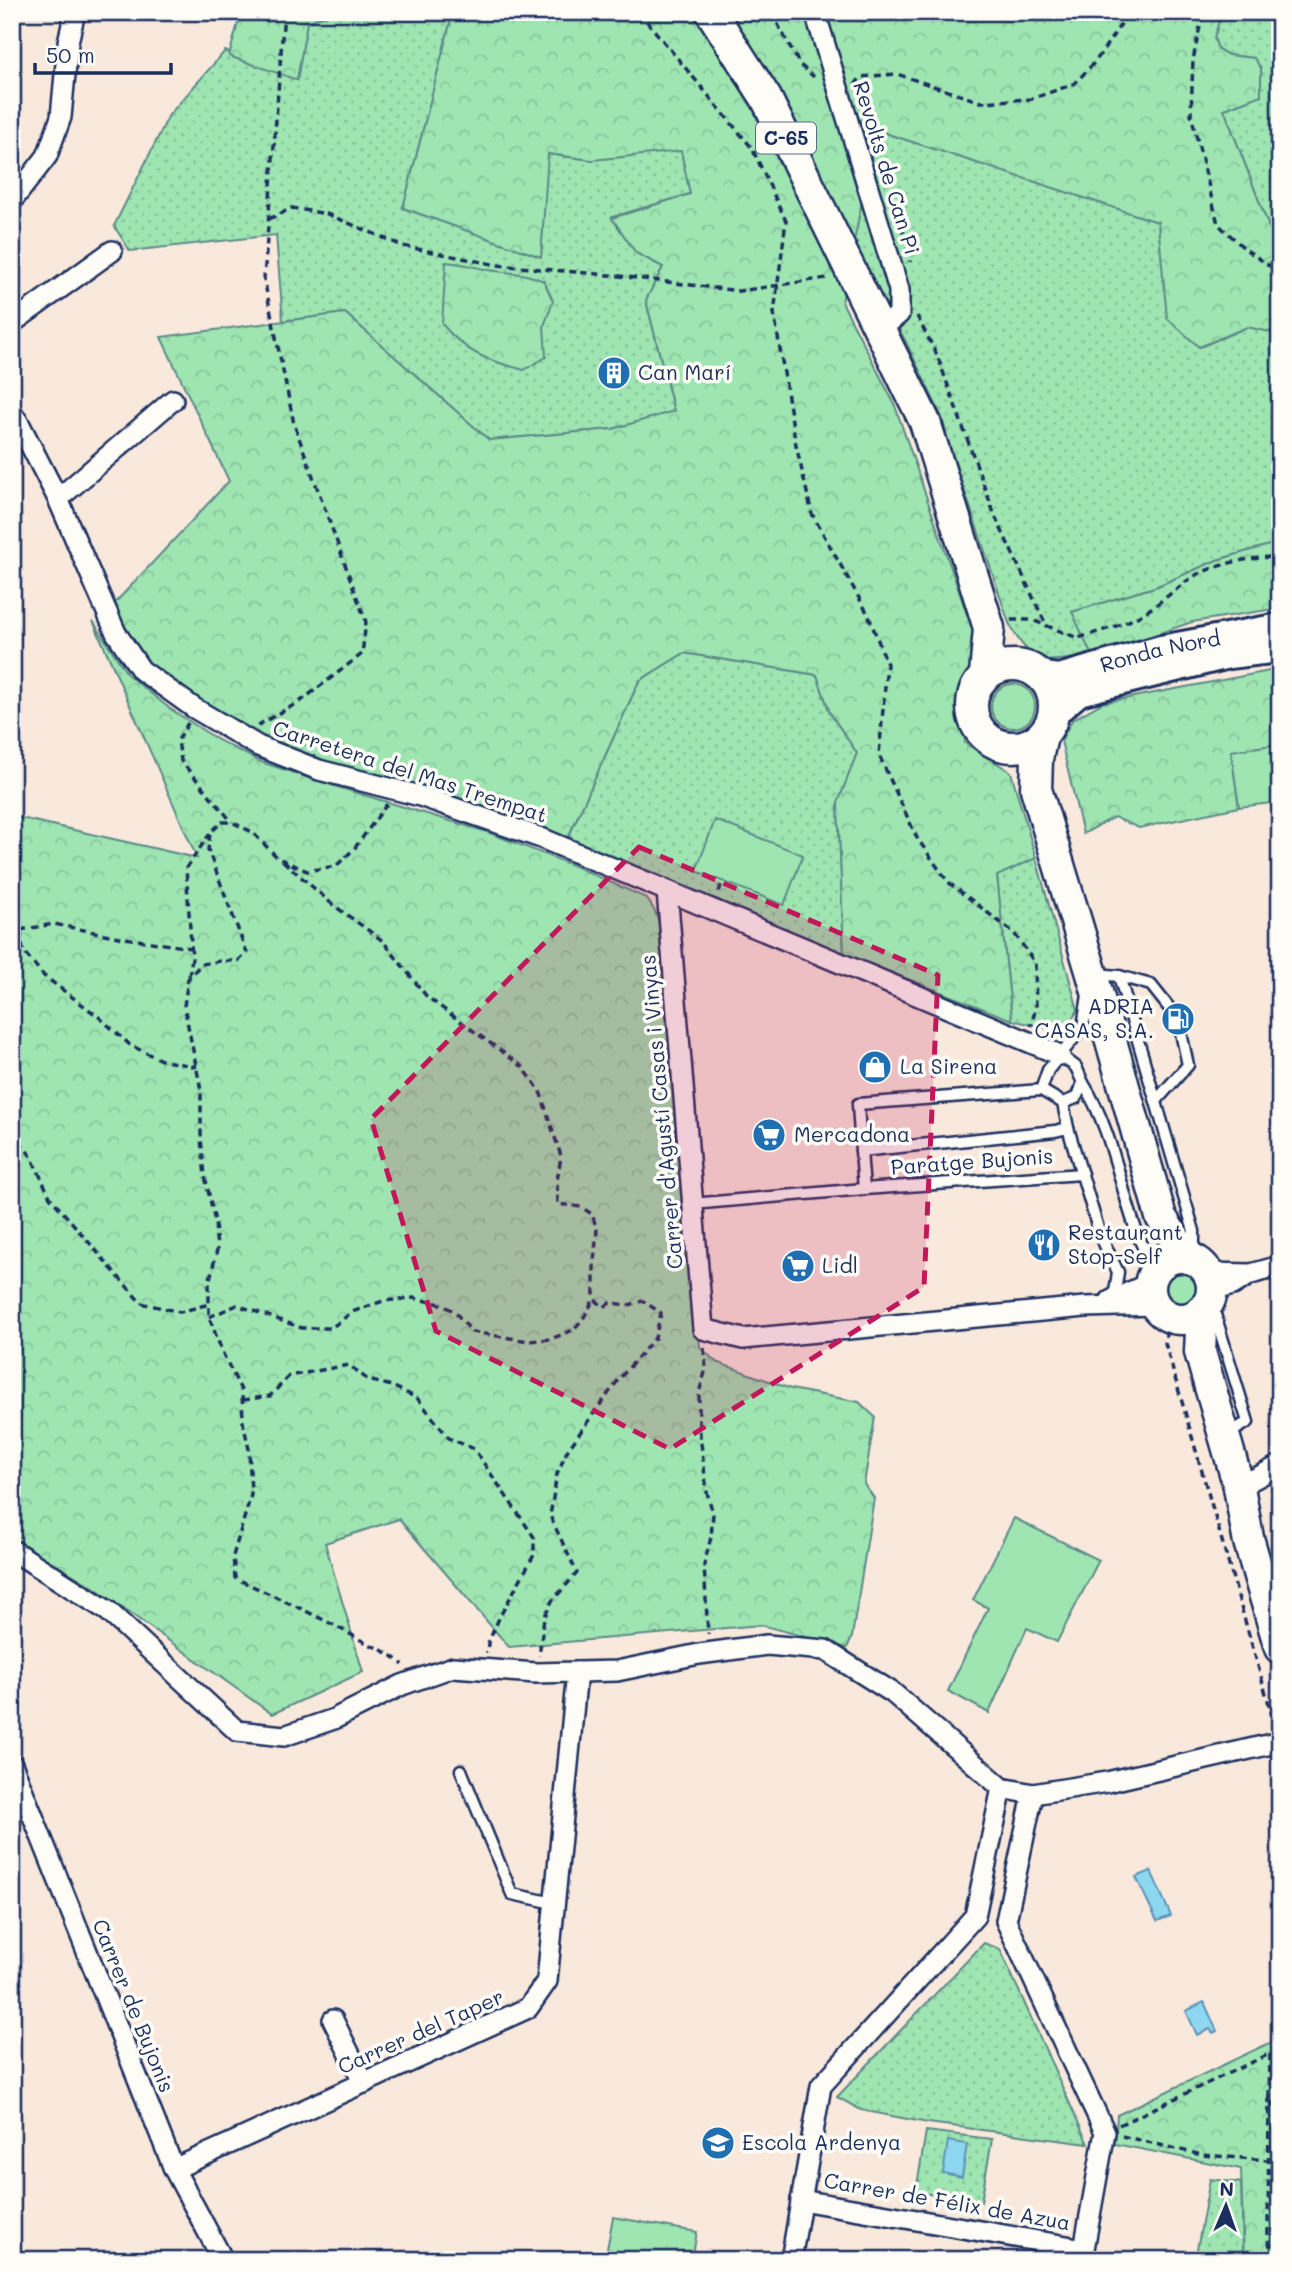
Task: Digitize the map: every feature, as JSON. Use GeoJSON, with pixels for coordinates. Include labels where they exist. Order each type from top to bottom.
{"type":"FeatureCollection","features":[{"type":"Feature","properties":{"kind":"main road","name":"C-65"},"geometry":{"type":"LineString","coordinates":[[711,12],[766,97],[925,422],[989,628],[985,675]]}},
{"type":"Feature","properties":{"kind":"main road","name":"C-65"},"geometry":{"type":"LineString","coordinates":[[989,628],[1031,671]]}},
{"type":"Feature","properties":{"kind":"main road"},"geometry":{"type":"LineString","coordinates":[[1048,724],[1031,743],[1019,747],[1005,747],[993,742],[982,734],[971,710],[977,685],[985,675],[1008,664],[1031,671],[1050,687],[1054,700],[1048,724],[1037,759],[1036,789],[1105,975],[1161,1217],[1239,1487],[1248,1538],[1280,1648]]}},
{"type":"Feature","properties":{"kind":"main road"},"geometry":{"type":"LineString","coordinates":[[1005,747],[1024,777],[1036,789]]}},
{"type":"Feature","properties":{"kind":"main road"},"geometry":{"type":"LineString","coordinates":[[1239,1487],[1259,1534],[1280,1604]]}},
{"type":"Feature","properties":{"kind":"street"},"geometry":{"type":"LineString","coordinates":[[12,201],[47,156],[61,117],[68,42],[75,12]]}},
{"type":"Feature","properties":{"kind":"street","name":"Revolts de Can Pi"},"geometry":{"type":"LineString","coordinates":[[815,12],[899,290],[899,314],[880,330]]}},
{"type":"Feature","properties":{"kind":"street"},"geometry":{"type":"LineString","coordinates":[[12,323],[113,251]]}},
{"type":"Feature","properties":{"kind":"street"},"geometry":{"type":"LineString","coordinates":[[58,499],[173,400]]}},
{"type":"Feature","properties":{"kind":"street","name":"Carretera del Mas Trempat"},"geometry":{"type":"LineString","coordinates":[[12,413],[58,499],[116,633],[141,670],[194,708],[258,746],[319,771],[420,796],[541,838],[1027,1041],[1068,1061]]}},
{"type":"Feature","properties":{"kind":"street","name":"Ronda Nord"},"geometry":{"type":"LineString","coordinates":[[1031,671],[1059,678],[1161,649],[1280,627]]}},
{"type":"Feature","properties":{"kind":"street","name":"Ronda Nord"},"geometry":{"type":"LineString","coordinates":[[1048,724],[1079,692],[1229,654],[1280,649]]}},
{"type":"Feature","properties":{"kind":"street","name":"Carrer d'Agustí Casas i Vinyas"},"geometry":{"type":"LineString","coordinates":[[667,891],[703,1329]]}},
{"type":"Feature","properties":{"kind":"street"},"geometry":{"type":"LineString","coordinates":[[1085,1307],[1114,1299],[1181,1288],[1233,1285],[1251,1274],[1280,1266]]}},
{"type":"Feature","properties":{"kind":"street"},"geometry":{"type":"LineString","coordinates":[[703,1329],[743,1339],[1085,1307],[1181,1288]]}},
{"type":"Feature","properties":{"kind":"street"},"geometry":{"type":"LineString","coordinates":[[1239,1487],[1280,1465]]}},
{"type":"Feature","properties":{"kind":"street"},"geometry":{"type":"LineString","coordinates":[[12,1550],[108,1611],[237,1731],[284,1736],[334,1719],[402,1685],[453,1667],[536,1673],[617,1671],[699,1654],[767,1645],[825,1650],[893,1693],[1002,1788],[1033,1794],[1107,1782],[1278,1735]]}},
{"type":"Feature","properties":{"kind":"street","name":"Carrer del Taper"},"geometry":{"type":"LineString","coordinates":[[174,2169],[528,2008],[547,1981],[576,1672]]}},
{"type":"Feature","properties":{"kind":"street","name":"Carrer de Bujonis"},"geometry":{"type":"LineString","coordinates":[[12,1764],[174,2169],[223,2260]]}},
{"type":"Feature","properties":{"kind":"street"},"geometry":{"type":"LineString","coordinates":[[791,2260],[821,2086],[975,1916],[1002,1788]]}},
{"type":"Feature","properties":{"kind":"street"},"geometry":{"type":"LineString","coordinates":[[1033,1794],[1006,1921],[1105,2132],[1083,2254]]}},
{"type":"Feature","properties":{"kind":"street"},"geometry":{"type":"LineString","coordinates":[[975,1916],[1006,1921]]}},
{"type":"Feature","properties":{"kind":"street"},"geometry":{"type":"LineString","coordinates":[[333,2021],[364,2083]]}},
{"type":"Feature","properties":{"kind":"street","name":"Carrer de Félix de Azua"},"geometry":{"type":"LineString","coordinates":[[801,2200],[1083,2254]]}},
{"type":"Feature","properties":{"kind":"lane"},"geometry":{"type":"LineString","coordinates":[[1083,1083],[1076,1098],[1063,1103],[1041,1090],[1048,1070],[1068,1061],[1105,975]]}},
{"type":"Feature","properties":{"kind":"lane"},"geometry":{"type":"LineString","coordinates":[[1105,975],[1151,985],[1178,1020],[1188,1065],[1156,1101]]}},
{"type":"Feature","properties":{"kind":"lane"},"geometry":{"type":"LineString","coordinates":[[1105,975],[1156,1101],[1194,1231],[1181,1288]]}},
{"type":"Feature","properties":{"kind":"lane"},"geometry":{"type":"LineString","coordinates":[[1068,1061],[1097,1105],[1115,1154],[1135,1227],[1181,1288],[1248,1422],[1224,1436]]}},
{"type":"Feature","properties":{"kind":"lane","name":"Paratge Bujonis"},"geometry":{"type":"LineString","coordinates":[[864,1189],[858,1104],[1041,1090]]}},
{"type":"Feature","properties":{"kind":"lane","name":"Paratge Bujonis"},"geometry":{"type":"LineString","coordinates":[[1063,1103],[1100,1235],[1118,1272],[1114,1299]]}},
{"type":"Feature","properties":{"kind":"lane","name":"Paratge Bujonis"},"geometry":{"type":"LineString","coordinates":[[861,1151],[1068,1128]]}},
{"type":"Feature","properties":{"kind":"lane","name":"Paratge Bujonis"},"geometry":{"type":"LineString","coordinates":[[692,1205],[864,1189],[1082,1174]]}},
{"type":"Feature","properties":{"kind":"lane"},"geometry":{"type":"LineString","coordinates":[[461,1770],[512,1894],[554,1903]]}},
{"type":"Feature","properties":{"kind":"path"},"geometry":{"type":"LineString","coordinates":[[258,746],[260,724],[301,701],[362,654],[366,622],[294,424],[264,279],[284,12]]}},
{"type":"Feature","properties":{"kind":"path"},"geometry":{"type":"LineString","coordinates":[[639,12],[752,148],[786,220],[774,313],[796,445],[812,514],[869,614],[887,664],[879,755],[917,838],[948,882],[1014,933],[1035,963],[1036,1007],[1027,1041]]}},
{"type":"Feature","properties":{"kind":"path"},"geometry":{"type":"LineString","coordinates":[[774,12],[775,19],[800,65],[842,101],[861,77],[897,74],[981,102],[1031,99],[1074,84],[1095,62],[1126,12]]}},
{"type":"Feature","properties":{"kind":"path"},"geometry":{"type":"LineString","coordinates":[[1215,12],[1202,17],[1193,60],[1191,114],[1218,224],[1245,249],[1280,273]]}},
{"type":"Feature","properties":{"kind":"path"},"geometry":{"type":"LineString","coordinates":[[872,201],[890,214],[905,234],[911,251],[910,263]]}},
{"type":"Feature","properties":{"kind":"path"},"geometry":{"type":"LineString","coordinates":[[269,219],[292,208],[327,214],[403,246],[497,265],[621,276],[739,291],[823,279],[850,270]]}},
{"type":"Feature","properties":{"kind":"path"},"geometry":{"type":"LineString","coordinates":[[916,314],[937,355],[995,516],[1047,627]]}},
{"type":"Feature","properties":{"kind":"path"},"geometry":{"type":"LineString","coordinates":[[989,628],[1013,619],[1032,620],[1078,638],[1137,617],[1172,594],[1188,579],[1210,569],[1261,556],[1280,557]]}},
{"type":"Feature","properties":{"kind":"path"},"geometry":{"type":"LineString","coordinates":[[194,708],[178,740],[181,761],[232,822],[252,832],[332,904],[383,941],[427,997],[523,1067],[540,1091],[561,1156],[557,1181],[558,1204],[581,1207],[592,1214],[597,1230],[594,1299],[583,1319],[573,1330],[551,1339],[529,1341],[472,1332],[454,1311],[440,1304],[414,1298],[383,1301],[352,1312],[331,1328],[302,1328],[237,1304],[209,1317]]}},
{"type":"Feature","properties":{"kind":"path"},"geometry":{"type":"LineString","coordinates":[[278,858],[307,871],[336,866],[354,849],[396,790]]}},
{"type":"Feature","properties":{"kind":"path"},"geometry":{"type":"LineString","coordinates":[[232,822],[222,822],[210,833],[186,868],[191,948],[184,1006],[201,1090],[201,1139],[205,1176],[215,1222],[217,1250],[209,1283],[209,1317],[223,1354],[243,1392],[243,1422],[249,1449],[251,1495],[233,1556],[235,1578],[300,1607],[382,1649],[403,1663],[402,1685]]}},
{"type":"Feature","properties":{"kind":"path"},"geometry":{"type":"LineString","coordinates":[[188,979],[201,964],[238,961],[247,953],[208,850],[210,833]]}},
{"type":"Feature","properties":{"kind":"path"},"geometry":{"type":"LineString","coordinates":[[12,923],[20,930],[23,951],[44,976],[99,1017],[130,1045],[161,1060],[197,1067]]}},
{"type":"Feature","properties":{"kind":"path"},"geometry":{"type":"LineString","coordinates":[[20,930],[54,924],[124,939],[191,948]]}},
{"type":"Feature","properties":{"kind":"path"},"geometry":{"type":"LineString","coordinates":[[12,1132],[31,1156],[50,1197],[141,1303],[180,1312],[209,1304]]}},
{"type":"Feature","properties":{"kind":"path"},"geometry":{"type":"LineString","coordinates":[[1181,1288],[1165,1343],[1278,1735]]}},
{"type":"Feature","properties":{"kind":"path"},"geometry":{"type":"LineString","coordinates":[[536,1673],[544,1618],[552,1601],[577,1573],[550,1516],[557,1474],[567,1451],[594,1413],[655,1338],[660,1312],[643,1301],[629,1305],[610,1303],[604,1307],[594,1299]]}},
{"type":"Feature","properties":{"kind":"path"},"geometry":{"type":"LineString","coordinates":[[699,1654],[709,1632],[704,1566],[713,1514],[707,1492],[699,1427],[699,1393],[706,1369],[703,1329]]}},
{"type":"Feature","properties":{"kind":"path"},"geometry":{"type":"LineString","coordinates":[[243,1400],[270,1396],[289,1376],[349,1364],[368,1380],[392,1386],[417,1398],[449,1438],[474,1449],[534,1537],[534,1555],[488,1643],[485,1670]]}},
{"type":"Feature","properties":{"kind":"path"},"geometry":{"type":"LineString","coordinates":[[1105,2132],[1280,2049]]}},
{"type":"Feature","properties":{"kind":"path"},"geometry":{"type":"LineString","coordinates":[[1270,2054],[1268,2240],[1275,2260]]}},
{"type":"Feature","properties":{"kind":"path"},"geometry":{"type":"LineString","coordinates":[[1269,2096],[1280,2119]]}},
{"type":"Feature","properties":{"kind":"path"},"geometry":{"type":"LineString","coordinates":[[1105,2132],[1202,2155],[1268,2160]]}},
{"type":"Feature","properties":{"kind":"highlighted area"},"geometry":{"type":"Polygon","coordinates":[[[639,847],[938,975],[924,1287],[670,1449],[436,1331],[371,1119],[639,847]]]}},
{"type":"Feature","properties":{"kind":"green space"},"geometry":{"type":"Polygon","coordinates":[[[241,12],[333,12],[307,22],[297,80],[229,56],[241,12]]]}},
{"type":"Feature","properties":{"kind":"green space"},"geometry":{"type":"Polygon","coordinates":[[[333,12],[453,12],[403,208],[541,256],[547,154],[592,160],[681,150],[690,194],[612,217],[636,253],[663,267],[646,300],[674,412],[613,429],[489,440],[345,313],[283,321],[276,235],[130,251],[114,226],[169,115],[225,51],[297,80],[307,21],[333,12]]]}},
{"type":"Feature","properties":{"kind":"green space"},"geometry":{"type":"Polygon","coordinates":[[[453,12],[1240,12],[1219,21],[1214,38],[1218,49],[1228,55],[1254,58],[1261,68],[1261,95],[1224,109],[1280,256],[1280,334],[1247,327],[1199,347],[1167,318],[1158,222],[876,130],[842,302],[894,403],[982,658],[959,694],[965,743],[1011,772],[1036,858],[997,876],[1012,1020],[844,954],[838,803],[857,753],[830,713],[817,675],[684,653],[639,681],[567,840],[249,739],[150,673],[112,606],[229,481],[161,337],[345,313],[489,440],[613,429],[674,411],[646,300],[663,267],[636,253],[612,218],[690,194],[681,151],[592,160],[548,154],[541,257],[403,208],[453,12]]]}},
{"type":"Feature","properties":{"kind":"green space"},"geometry":{"type":"Polygon","coordinates":[[[1240,12],[1271,12],[1275,17],[1280,16],[1280,256],[1224,109],[1261,95],[1254,58],[1228,55],[1218,49],[1214,38],[1219,21],[1240,12]]]}},
{"type":"Feature","properties":{"kind":"green space"},"geometry":{"type":"Polygon","coordinates":[[[876,130],[1158,222],[1168,318],[1200,347],[1247,327],[1280,334],[1280,542],[1217,560],[1158,586],[1073,612],[1092,656],[1063,660],[1042,659],[1026,649],[1009,623],[942,417],[905,340],[853,244],[876,130]]]}},
{"type":"Feature","properties":{"kind":"green space"},"geometry":{"type":"Polygon","coordinates":[[[446,262],[521,274],[544,281],[553,301],[544,326],[546,357],[524,370],[478,354],[451,334],[442,324],[446,262]]]}},
{"type":"Feature","properties":{"kind":"green space"},"geometry":{"type":"Polygon","coordinates":[[[1280,542],[1280,608],[1192,622],[1092,656],[1072,612],[1158,586],[1217,560],[1280,542]]]}},
{"type":"Feature","properties":{"kind":"green space"},"geometry":{"type":"Polygon","coordinates":[[[93,621],[128,675],[169,708],[218,740],[261,762],[487,832],[572,865],[646,898],[650,903],[658,919],[663,944],[700,1347],[716,1362],[791,1389],[859,1402],[875,1417],[864,1484],[874,1498],[852,1637],[847,1648],[761,1625],[509,1647],[399,1519],[325,1543],[363,1672],[272,1714],[92,1586],[12,1539],[12,816],[197,858],[93,621]]]}},
{"type":"Feature","properties":{"kind":"green space"},"geometry":{"type":"Polygon","coordinates":[[[684,653],[817,675],[830,713],[857,753],[838,803],[844,954],[567,840],[639,681],[684,653]]]}},
{"type":"Feature","properties":{"kind":"green space"},"geometry":{"type":"Polygon","coordinates":[[[1280,669],[1280,744],[1231,751],[1239,807],[1139,828],[1114,817],[1083,834],[1061,741],[1072,720],[1102,703],[1280,669]]]}},
{"type":"Feature","properties":{"kind":"green space"},"geometry":{"type":"Polygon","coordinates":[[[1013,684],[1022,685],[1029,690],[1034,697],[1034,715],[1029,722],[1022,727],[1013,728],[1004,727],[997,722],[992,715],[991,706],[992,697],[997,690],[1004,685],[1013,684]]]}},
{"type":"Feature","properties":{"kind":"green space"},"geometry":{"type":"Polygon","coordinates":[[[1280,744],[1280,802],[1239,807],[1231,751],[1280,744]]]}},
{"type":"Feature","properties":{"kind":"green space"},"geometry":{"type":"Polygon","coordinates":[[[715,820],[803,855],[784,905],[696,871],[715,820]]]}},
{"type":"Feature","properties":{"kind":"green space"},"geometry":{"type":"Polygon","coordinates":[[[1036,858],[1078,1010],[1067,1027],[1058,1031],[1012,1020],[997,875],[1036,858]]]}},
{"type":"Feature","properties":{"kind":"green space"},"geometry":{"type":"Polygon","coordinates":[[[1181,1269],[1194,1274],[1199,1287],[1194,1300],[1181,1305],[1168,1300],[1163,1287],[1168,1274],[1181,1269]]]}},
{"type":"Feature","properties":{"kind":"green space"},"geometry":{"type":"Polygon","coordinates":[[[1014,1518],[1099,1560],[1057,1642],[1027,1628],[989,1713],[948,1691],[988,1608],[973,1600],[1014,1518]]]}},
{"type":"Feature","properties":{"kind":"green space"},"geometry":{"type":"Polygon","coordinates":[[[984,1943],[1000,1949],[1088,2144],[928,2123],[861,2110],[837,2097],[984,1943]]]}},
{"type":"Feature","properties":{"kind":"green space"},"geometry":{"type":"Polygon","coordinates":[[[1280,2038],[1280,2260],[1244,2260],[1241,2169],[1115,2144],[1117,2115],[1280,2038]]]}},
{"type":"Feature","properties":{"kind":"green space"},"geometry":{"type":"Polygon","coordinates":[[[926,2131],[992,2139],[981,2202],[916,2192],[926,2131]]]}},
{"type":"Feature","properties":{"kind":"green space"},"geometry":{"type":"Polygon","coordinates":[[[1210,2179],[1241,2183],[1243,2251],[1218,2257],[1196,2255],[1210,2179]]]}},
{"type":"Feature","properties":{"kind":"green space"},"geometry":{"type":"Polygon","coordinates":[[[613,2217],[697,2232],[692,2260],[605,2260],[613,2217]]]}},
{"type":"Feature","properties":{"kind":"water"},"geometry":{"type":"Polygon","coordinates":[[[1151,1871],[1171,1916],[1157,1921],[1136,1877],[1151,1871]]]}},
{"type":"Feature","properties":{"kind":"water"},"geometry":{"type":"Polygon","coordinates":[[[1204,2002],[1217,2031],[1213,2033],[1210,2029],[1197,2035],[1186,2011],[1204,2002]]]}},
{"type":"Feature","properties":{"kind":"water"},"geometry":{"type":"Polygon","coordinates":[[[948,2141],[967,2144],[962,2177],[943,2173],[948,2141]]]}},
{"type":"Feature","properties":{"kind":"place","name":"Can Marí"},"geometry":{"type":"Point","coordinates":[614,373]}},
{"type":"Feature","properties":{"kind":"place","name":"ADRIA CASAS, S.A."},"geometry":{"type":"Point","coordinates":[1178,1019]}},
{"type":"Feature","properties":{"kind":"place","name":"La Sirena"},"geometry":{"type":"Point","coordinates":[875,1067]}},
{"type":"Feature","properties":{"kind":"place","name":"Mercadona"},"geometry":{"type":"Point","coordinates":[769,1135]}},
{"type":"Feature","properties":{"kind":"place","name":"Restaurant Stop-Self"},"geometry":{"type":"Point","coordinates":[1044,1245]}},
{"type":"Feature","properties":{"kind":"place","name":"Lidl"},"geometry":{"type":"Point","coordinates":[798,1266]}},
{"type":"Feature","properties":{"kind":"place","name":"Escola Ardenya"},"geometry":{"type":"Point","coordinates":[718,2143]}}]}
